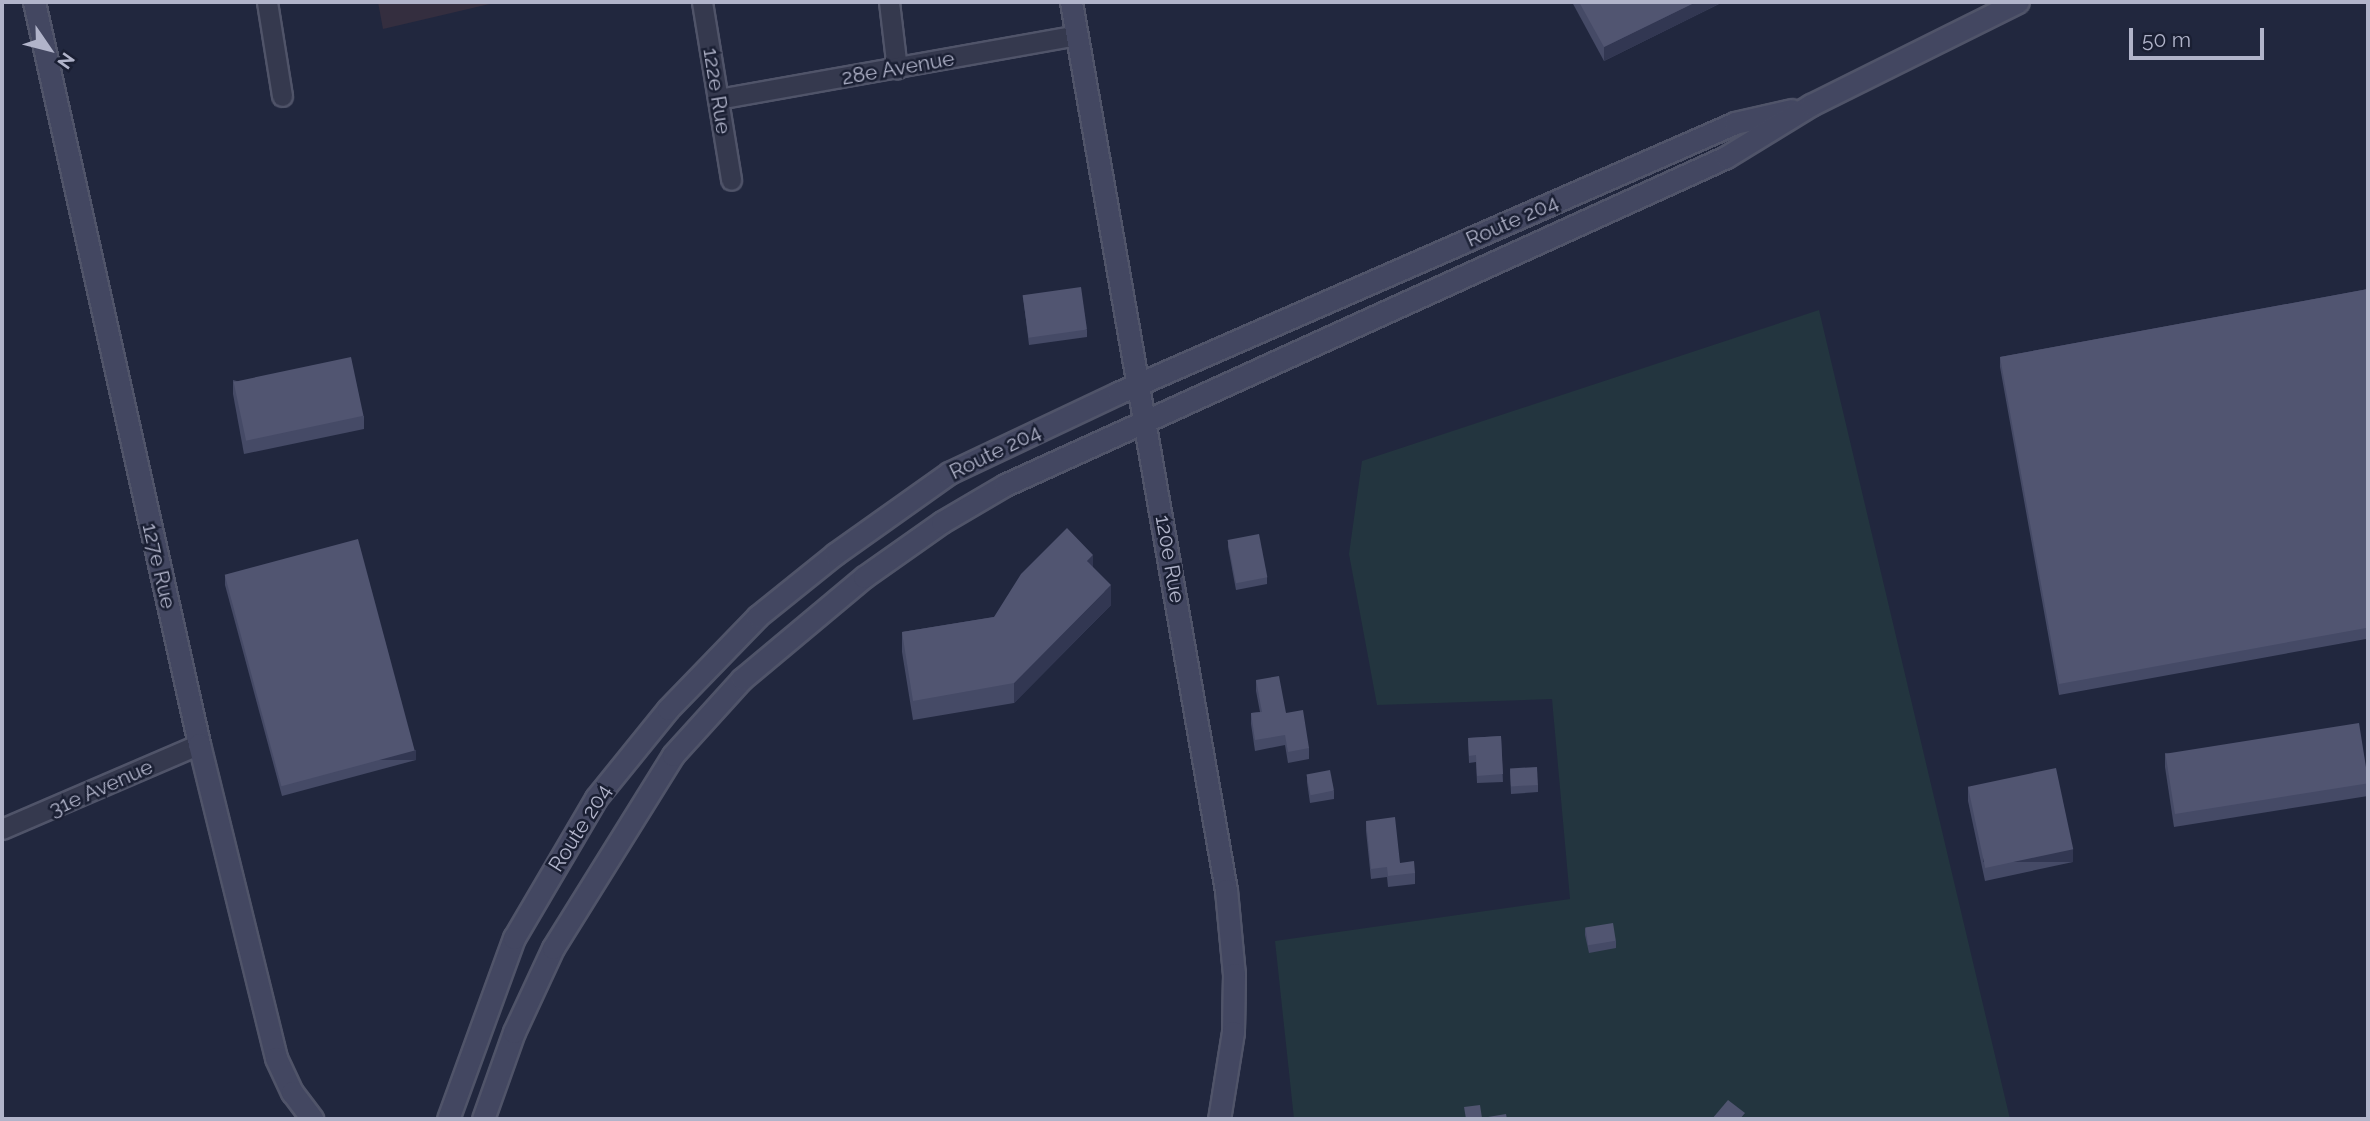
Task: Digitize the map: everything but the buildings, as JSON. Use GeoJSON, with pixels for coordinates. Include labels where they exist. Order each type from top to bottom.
{"type":"FeatureCollection","features":[{"type":"Feature","properties":{"kind":"main road","name":"127e Rue"},"geometry":{"type":"LineString","coordinates":[[34,2],[199,744],[276,1058],[292,1092],[312,1119]]}},
{"type":"Feature","properties":{"kind":"main road","name":"120e Rue"},"geometry":{"type":"LineString","coordinates":[[1071,2],[1140,385],[1226,890],[1234,974],[1233,1032],[1219,1119]]}},
{"type":"Feature","properties":{"kind":"main road","name":"Route 204"},"geometry":{"type":"LineString","coordinates":[[483,1119],[514,1032],[553,948],[674,755],[742,679],[864,577],[942,522],[1005,485],[1701,168],[1811,105],[2018,2]]}},
{"type":"Feature","properties":{"kind":"main road","name":"Route 204"},"geometry":{"type":"LineString","coordinates":[[448,1119],[514,938],[596,798],[668,709],[758,617],[949,473],[1140,385],[1735,123],[1811,105]]}},
{"type":"Feature","properties":{"kind":"street"},"geometry":{"type":"LineString","coordinates":[[267,2],[282,96]]}},
{"type":"Feature","properties":{"kind":"street","name":"122e Rue"},"geometry":{"type":"LineString","coordinates":[[702,2],[731,180]]}},
{"type":"Feature","properties":{"kind":"street"},"geometry":{"type":"LineString","coordinates":[[889,2],[897,69]]}},
{"type":"Feature","properties":{"kind":"street","name":"28e Avenue"},"geometry":{"type":"LineString","coordinates":[[718,99],[1077,35]]}},
{"type":"Feature","properties":{"kind":"street","name":"31e Avenue"},"geometry":{"type":"LineString","coordinates":[[2,830],[199,744]]}},
{"type":"Feature","properties":{"kind":"shaded area"},"geometry":{"type":"Polygon","coordinates":[[[378,2],[498,2],[383,29],[378,2]]]}},
{"type":"Feature","properties":{"kind":"shaded area"},"geometry":{"type":"Polygon","coordinates":[[[1819,310],[2010,1119],[1294,1119],[1275,941],[1570,899],[1552,699],[1377,705],[1349,554],[1362,461],[1819,310]]]}}]}
